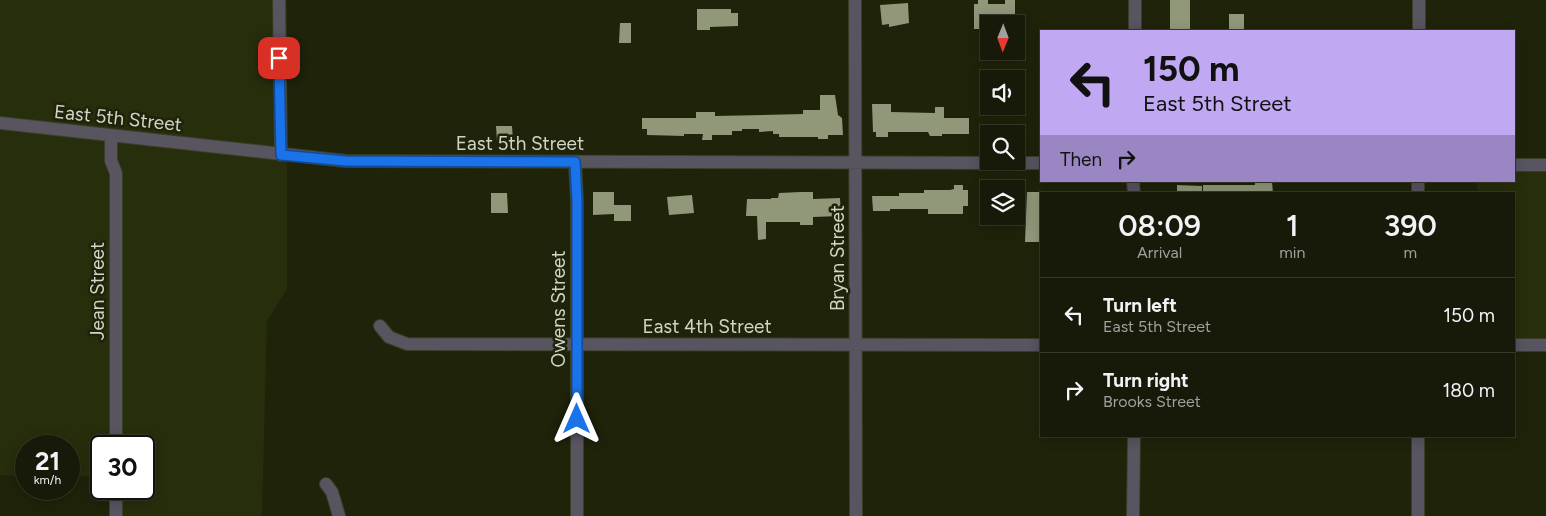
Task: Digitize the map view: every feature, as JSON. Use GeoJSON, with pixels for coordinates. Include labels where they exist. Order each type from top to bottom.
{"type":"FeatureCollection","features":[{"type":"Feature","properties":{"kind":"street"},"geometry":{"type":"LineString","coordinates":[[279,0],[281,155]]}},
{"type":"Feature","properties":{"kind":"street","name":"Bryan Street"},"geometry":{"type":"LineString","coordinates":[[855,0],[856,516]]}},
{"type":"Feature","properties":{"kind":"street"},"geometry":{"type":"LineString","coordinates":[[1135,0],[1135,30]]}},
{"type":"Feature","properties":{"kind":"street"},"geometry":{"type":"LineString","coordinates":[[1418,30],[1419,0]]}},
{"type":"Feature","properties":{"kind":"street","name":"East 5th Street"},"geometry":{"type":"LineString","coordinates":[[0,123],[111,137],[346,161],[1040,163]]}},
{"type":"Feature","properties":{"kind":"street","name":"Jean Street"},"geometry":{"type":"LineString","coordinates":[[111,137],[111,161],[116,173],[116,435]]}},
{"type":"Feature","properties":{"kind":"street","name":"Owens Street"},"geometry":{"type":"LineString","coordinates":[[575,162],[577,201],[577,516]]}},
{"type":"Feature","properties":{"kind":"street"},"geometry":{"type":"LineString","coordinates":[[1515,165],[1546,165]]}},
{"type":"Feature","properties":{"kind":"street","name":"East 4th Street"},"geometry":{"type":"LineString","coordinates":[[380,326],[389,337],[407,344],[1040,345]]}},
{"type":"Feature","properties":{"kind":"street"},"geometry":{"type":"LineString","coordinates":[[1515,345],[1546,345]]}},
{"type":"Feature","properties":{"kind":"street"},"geometry":{"type":"LineString","coordinates":[[1133,516],[1134,437]]}},
{"type":"Feature","properties":{"kind":"street"},"geometry":{"type":"LineString","coordinates":[[1418,437],[1418,516]]}},
{"type":"Feature","properties":{"kind":"street"},"geometry":{"type":"LineString","coordinates":[[326,484],[332,492],[339,516]]}},
{"type":"Feature","properties":{"kind":"street"},"geometry":{"type":"LineString","coordinates":[[116,500],[116,516]]}},
{"type":"Feature","properties":{"kind":"shaded area"},"geometry":{"type":"Polygon","coordinates":[[[0,0],[287,0],[287,289],[267,321],[262,516],[109,516],[110,500],[155,500],[155,435],[90,435],[90,477],[80,476],[80,435],[15,435],[15,476],[0,475],[0,0]]]}},
{"type":"Feature","properties":{"kind":"shaded area"},"geometry":{"type":"Polygon","coordinates":[[[1515,171],[1546,171],[1546,352],[1515,351],[1515,192],[1477,192],[1477,182],[1515,182],[1515,171]]]}},
{"type":"Feature","properties":{"kind":"building"},"geometry":{"type":"Polygon","coordinates":[[[978,0],[988,0],[988,4],[1005,4],[1005,0],[1015,0],[1015,15],[980,15],[980,29],[974,29],[974,4],[978,4],[978,0]]]}},
{"type":"Feature","properties":{"kind":"building"},"geometry":{"type":"Polygon","coordinates":[[[1170,0],[1190,0],[1190,30],[1170,30],[1170,0]]]}},
{"type":"Feature","properties":{"kind":"building"},"geometry":{"type":"Polygon","coordinates":[[[908,3],[909,23],[889,27],[889,24],[882,25],[880,5],[908,3]]]}},
{"type":"Feature","properties":{"kind":"building"},"geometry":{"type":"Polygon","coordinates":[[[697,9],[731,9],[731,13],[738,13],[738,26],[710,27],[710,30],[697,30],[697,9]]]}},
{"type":"Feature","properties":{"kind":"building"},"geometry":{"type":"Polygon","coordinates":[[[1229,14],[1244,14],[1244,30],[1229,30],[1229,14]]]}},
{"type":"Feature","properties":{"kind":"building"},"geometry":{"type":"Polygon","coordinates":[[[620,23],[631,23],[631,43],[619,43],[620,23]]]}},
{"type":"Feature","properties":{"kind":"building"},"geometry":{"type":"Polygon","coordinates":[[[820,95],[835,95],[838,115],[842,118],[843,135],[828,135],[828,139],[818,139],[818,137],[779,137],[779,134],[773,134],[773,131],[759,132],[759,129],[742,129],[742,131],[732,131],[732,135],[712,135],[712,140],[702,140],[703,134],[684,134],[684,136],[647,135],[647,129],[642,129],[642,118],[696,118],[696,112],[715,112],[715,116],[803,114],[803,110],[820,110],[820,95]]]}},
{"type":"Feature","properties":{"kind":"building"},"geometry":{"type":"Polygon","coordinates":[[[872,104],[891,104],[891,112],[935,113],[935,107],[944,107],[944,118],[969,118],[969,134],[930,136],[928,132],[888,132],[888,137],[876,137],[876,132],[873,132],[872,104]]]}},
{"type":"Feature","properties":{"kind":"building"},"geometry":{"type":"Polygon","coordinates":[[[496,126],[512,126],[513,141],[497,141],[496,126]]]}},
{"type":"Feature","properties":{"kind":"building"},"geometry":{"type":"Polygon","coordinates":[[[1255,182],[1272,182],[1273,192],[1203,192],[1203,185],[1255,185],[1255,182]]]}},
{"type":"Feature","properties":{"kind":"building"},"geometry":{"type":"Polygon","coordinates":[[[954,185],[963,185],[963,190],[968,190],[968,206],[963,206],[963,214],[928,214],[928,209],[873,211],[872,196],[899,196],[899,193],[924,193],[924,190],[950,190],[954,189],[954,185]]]}},
{"type":"Feature","properties":{"kind":"building"},"geometry":{"type":"Polygon","coordinates":[[[1177,185],[1202,186],[1202,192],[1177,192],[1177,185]]]}},
{"type":"Feature","properties":{"kind":"building"},"geometry":{"type":"Polygon","coordinates":[[[593,192],[614,192],[614,205],[631,205],[631,221],[614,221],[614,214],[593,215],[593,192]]]}},
{"type":"Feature","properties":{"kind":"building"},"geometry":{"type":"Polygon","coordinates":[[[813,192],[813,199],[840,198],[841,216],[813,217],[813,225],[800,225],[800,222],[766,222],[766,239],[758,240],[757,216],[746,216],[747,199],[778,198],[779,193],[813,192]]]}},
{"type":"Feature","properties":{"kind":"building"},"geometry":{"type":"Polygon","coordinates":[[[1027,192],[1040,192],[1040,242],[1025,242],[1027,192]]]}},
{"type":"Feature","properties":{"kind":"building"},"geometry":{"type":"Polygon","coordinates":[[[491,193],[507,193],[508,213],[491,213],[491,193]]]}},
{"type":"Feature","properties":{"kind":"building"},"geometry":{"type":"Polygon","coordinates":[[[692,195],[694,213],[669,215],[667,197],[692,195]]]}},
{"type":"Feature","properties":{"kind":"route"},"geometry":{"type":"LineString","coordinates":[[279,58],[279,135],[281,155],[346,161],[575,162],[577,201],[577,419]]}}]}
